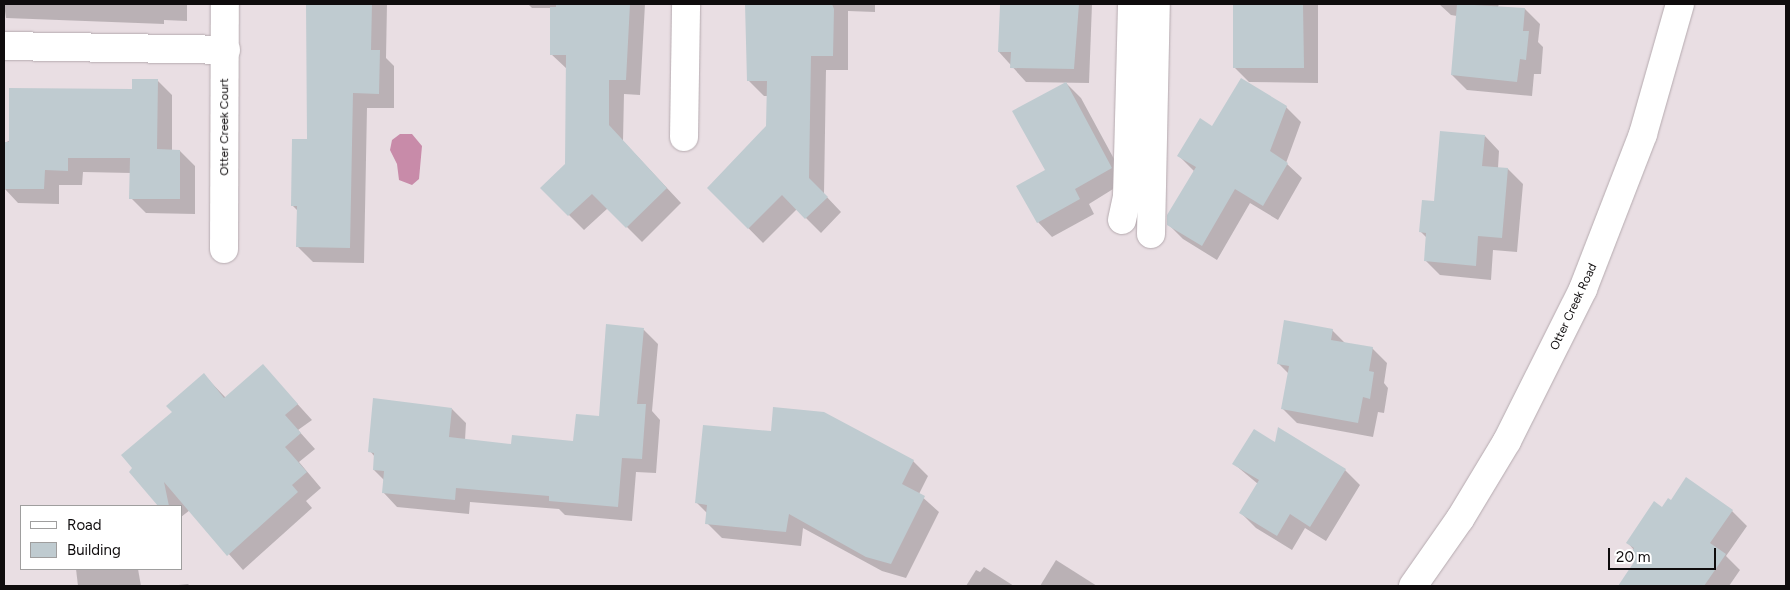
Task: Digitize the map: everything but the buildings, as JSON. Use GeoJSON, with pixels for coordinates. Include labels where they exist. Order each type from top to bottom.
{"type":"FeatureCollection","features":[{"type":"Feature","properties":{"kind":"street","name":"Otter Creek Court"},"geometry":{"type":"LineString","coordinates":[[224,249],[226,4]]}},
{"type":"Feature","properties":{"kind":"street"},"geometry":{"type":"LineString","coordinates":[[684,137],[686,4]]}},
{"type":"Feature","properties":{"kind":"street"},"geometry":{"type":"LineString","coordinates":[[1132,4],[1143,75],[1151,234]]}},
{"type":"Feature","properties":{"kind":"street"},"geometry":{"type":"LineString","coordinates":[[1122,220],[1127,196],[1143,75],[1156,4]]}},
{"type":"Feature","properties":{"kind":"street","name":"Otter Creek Road"},"geometry":{"type":"LineString","coordinates":[[1413,586],[1460,520],[1507,441],[1583,289],[1643,134],[1680,4]]}},
{"type":"Feature","properties":{"kind":"street"},"geometry":{"type":"LineString","coordinates":[[4,46],[226,50]]}},
{"type":"Feature","properties":{"kind":"shaded area"},"geometry":{"type":"Polygon","coordinates":[[[400,134],[412,134],[422,146],[419,179],[412,185],[399,180],[397,164],[390,150],[392,140],[400,134]]]}}]}
